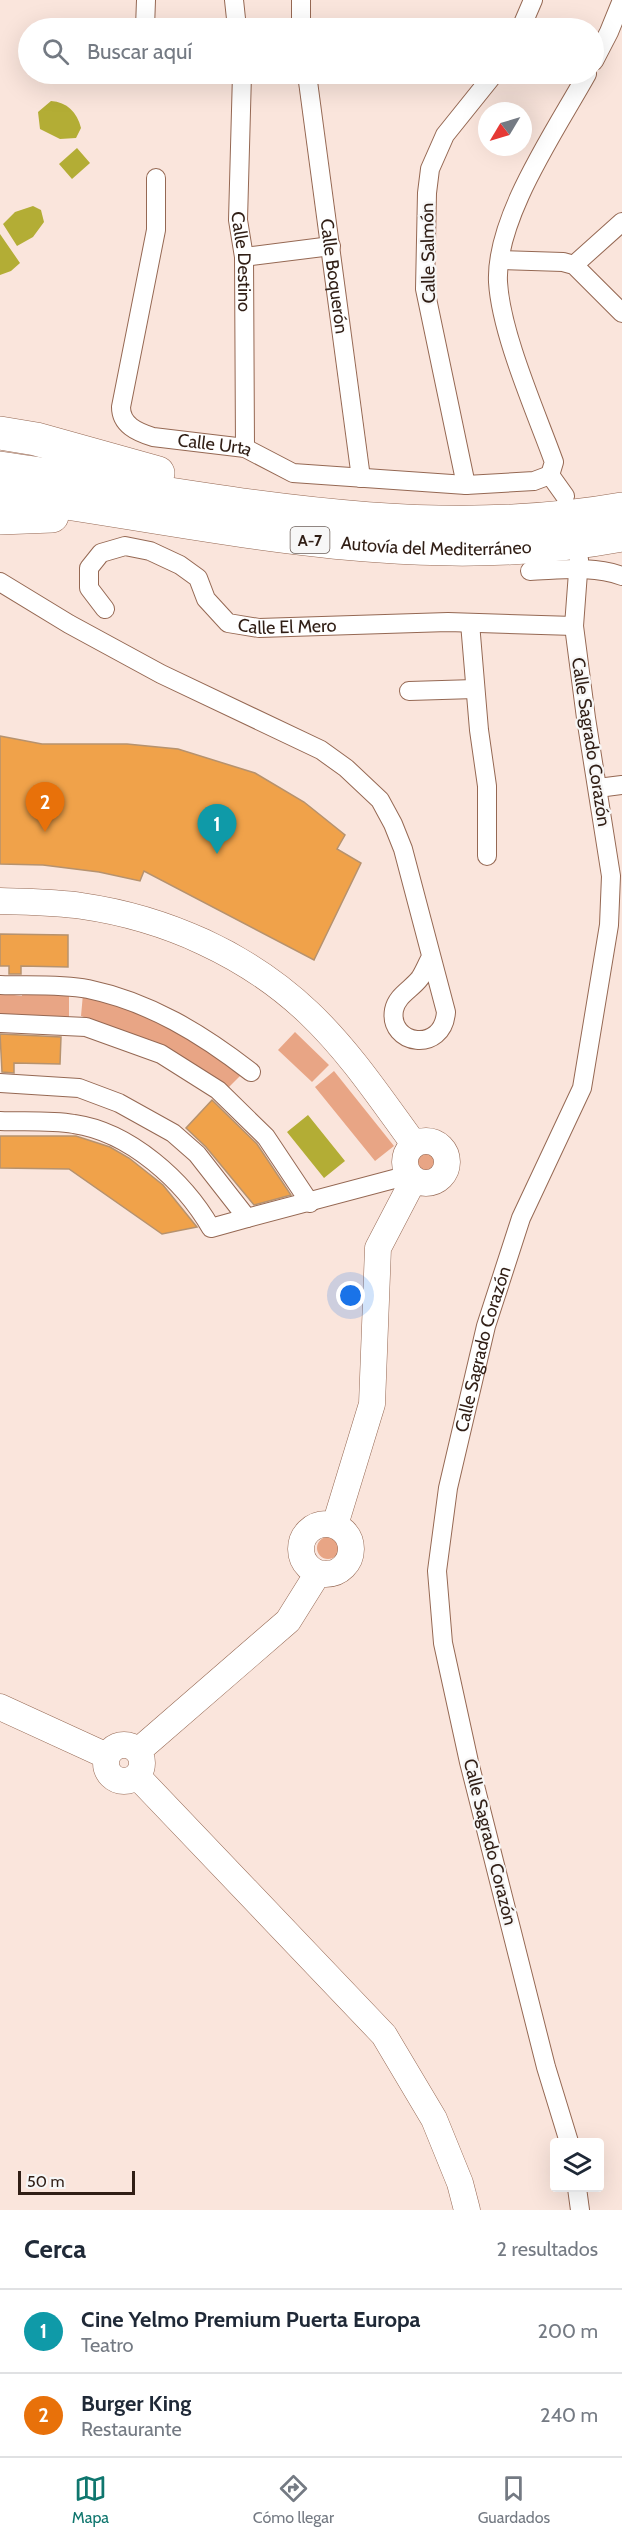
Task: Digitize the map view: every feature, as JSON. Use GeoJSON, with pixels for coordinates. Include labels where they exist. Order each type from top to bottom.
{"type":"FeatureCollection","features":[{"type":"Feature","properties":{"kind":"highway"},"geometry":{"type":"LineString","coordinates":[[0,433],[36,439],[195,484],[235,503]]}},
{"type":"Feature","properties":{"kind":"highway","name":"Autovía del Mediterráneo"},"geometry":{"type":"LineString","coordinates":[[0,468],[235,503],[371,520],[419,523],[509,523],[576,506],[622,509]]}},
{"type":"Feature","properties":{"kind":"highway","name":"Autovía del Mediterráneo"},"geometry":{"type":"LineString","coordinates":[[0,493],[304,540],[393,548],[512,549],[585,542],[622,535]]}},
{"type":"Feature","properties":{"kind":"highway"},"geometry":{"type":"LineString","coordinates":[[576,506],[622,501]]}},
{"type":"Feature","properties":{"kind":"highway"},"geometry":{"type":"LineString","coordinates":[[0,518],[114,510]]}},
{"type":"Feature","properties":{"kind":"street"},"geometry":{"type":"LineString","coordinates":[[145,18],[146,0]]}},
{"type":"Feature","properties":{"kind":"street"},"geometry":{"type":"LineString","coordinates":[[234,0],[236,18]]}},
{"type":"Feature","properties":{"kind":"street"},"geometry":{"type":"LineString","coordinates":[[301,0],[301,18]]}},
{"type":"Feature","properties":{"kind":"street"},"geometry":{"type":"LineString","coordinates":[[604,49],[616,34],[622,0]]}},
{"type":"Feature","properties":{"kind":"street"},"geometry":{"type":"LineString","coordinates":[[524,18],[528,1]]}},
{"type":"Feature","properties":{"kind":"street","name":"Calle Destino"},"geometry":{"type":"LineString","coordinates":[[242,84],[238,220],[244,257],[245,448]]}},
{"type":"Feature","properties":{"kind":"street","name":"Calle Boquerón"},"geometry":{"type":"LineString","coordinates":[[307,84],[361,478]]}},
{"type":"Feature","properties":{"kind":"street","name":"Calle Salmón"},"geometry":{"type":"LineString","coordinates":[[466,485],[425,289],[427,193],[430,169],[445,135],[486,84]]}},
{"type":"Feature","properties":{"kind":"street"},"geometry":{"type":"LineString","coordinates":[[576,506],[550,475],[554,462],[506,322],[498,283],[506,233],[520,195],[581,84]]}},
{"type":"Feature","properties":{"kind":"street","name":"Calle Urta"},"geometry":{"type":"LineString","coordinates":[[156,178],[156,230],[121,416],[139,432],[153,437],[245,448],[293,473],[466,485],[534,481],[550,475]]}},
{"type":"Feature","properties":{"kind":"street"},"geometry":{"type":"LineString","coordinates":[[574,265],[622,222]]}},
{"type":"Feature","properties":{"kind":"street"},"geometry":{"type":"LineString","coordinates":[[244,257],[330,246]]}},
{"type":"Feature","properties":{"kind":"street"},"geometry":{"type":"LineString","coordinates":[[500,260],[562,262],[574,265],[622,314]]}},
{"type":"Feature","properties":{"kind":"street","name":"Calle El Mero"},"geometry":{"type":"LineString","coordinates":[[105,609],[89,588],[89,568],[101,553],[125,546],[150,551],[180,565],[198,578],[206,599],[228,623],[259,628],[351,623],[574,626]]}},
{"type":"Feature","properties":{"kind":"street"},"geometry":{"type":"LineString","coordinates":[[530,571],[579,564],[622,576]]}},
{"type":"Feature","properties":{"kind":"street","name":"Calle Sagrado Corazón"},"geometry":{"type":"LineString","coordinates":[[568,2138],[563,2115],[546,2067],[469,1762],[443,1643],[437,1571],[448,1488],[486,1326],[521,1218],[582,1088],[609,925],[611,876],[574,626],[579,564]]}},
{"type":"Feature","properties":{"kind":"street"},"geometry":{"type":"LineString","coordinates":[[0,582],[130,658],[321,750],[346,768],[380,800],[393,824],[403,849],[430,957]]}},
{"type":"Feature","properties":{"kind":"street"},"geometry":{"type":"LineString","coordinates":[[470,623],[475,689],[488,786],[487,856]]}},
{"type":"Feature","properties":{"kind":"street"},"geometry":{"type":"LineString","coordinates":[[409,691],[475,689]]}},
{"type":"Feature","properties":{"kind":"street"},"geometry":{"type":"LineString","coordinates":[[598,788],[622,785]]}},
{"type":"Feature","properties":{"kind":"street"},"geometry":{"type":"LineString","coordinates":[[0,901],[81,906],[148,920],[211,944],[261,975],[308,1012],[364,1075],[414,1144]]}},
{"type":"Feature","properties":{"kind":"street"},"geometry":{"type":"LineString","coordinates":[[0,985],[87,989],[119,999],[169,1017],[214,1043],[251,1072]]}},
{"type":"Feature","properties":{"kind":"street"},"geometry":{"type":"LineString","coordinates":[[0,1023],[87,1027],[161,1054],[218,1090],[240,1111],[266,1137],[310,1203]]}},
{"type":"Feature","properties":{"kind":"street"},"geometry":{"type":"LineString","coordinates":[[0,1083],[79,1088],[119,1103],[173,1132],[222,1183],[247,1218]]}},
{"type":"Feature","properties":{"kind":"street"},"geometry":{"type":"LineString","coordinates":[[0,1121],[64,1123],[99,1131],[143,1154],[166,1172],[192,1198],[211,1228],[412,1177],[421,1182],[434,1181],[440,1177],[447,1165],[447,1158],[440,1146],[427,1141],[414,1144],[406,1155],[412,1177],[378,1248],[372,1404],[335,1525]]}},
{"type":"Feature","properties":{"kind":"street"},"geometry":{"type":"LineString","coordinates":[[327,1524],[335,1525],[348,1537],[351,1553],[348,1562],[335,1573],[318,1573],[306,1564],[301,1548],[302,1540],[312,1528],[327,1524]]}},
{"type":"Feature","properties":{"kind":"street"},"geometry":{"type":"LineString","coordinates":[[138,1751],[288,1621],[318,1573]]}},
{"type":"Feature","properties":{"kind":"street"},"geometry":{"type":"LineString","coordinates":[[0,1707],[107,1756]]}},
{"type":"Feature","properties":{"kind":"street"},"geometry":{"type":"LineString","coordinates":[[119,1745],[131,1746],[138,1751],[142,1764],[137,1776],[125,1782],[115,1779],[107,1770],[107,1756],[119,1745]]}},
{"type":"Feature","properties":{"kind":"street"},"geometry":{"type":"LineString","coordinates":[[137,1776],[384,2035],[434,2119],[460,2183],[467,2210]]}},
{"type":"Feature","properties":{"kind":"street"},"geometry":{"type":"LineString","coordinates":[[578,2192],[580,2210]]}},
{"type":"Feature","properties":{"kind":"shaded area"},"geometry":{"type":"Polygon","coordinates":[[[51,101],[62,103],[77,117],[81,128],[76,138],[60,139],[40,129],[38,112],[51,101]]]}},
{"type":"Feature","properties":{"kind":"shaded area"},"geometry":{"type":"Polygon","coordinates":[[[77,148],[90,163],[72,179],[59,164],[77,148]]]}},
{"type":"Feature","properties":{"kind":"shaded area"},"geometry":{"type":"Polygon","coordinates":[[[33,206],[41,210],[44,222],[33,237],[17,246],[3,224],[15,212],[33,206]]]}},
{"type":"Feature","properties":{"kind":"shaded area"},"geometry":{"type":"Polygon","coordinates":[[[0,234],[20,263],[11,271],[0,275],[0,234]]]}},
{"type":"Feature","properties":{"kind":"shaded area"},"geometry":{"type":"Polygon","coordinates":[[[0,989],[14,990],[14,995],[22,996],[22,990],[69,991],[69,1018],[0,1015],[0,989]]]}},
{"type":"Feature","properties":{"kind":"shaded area"},"geometry":{"type":"Polygon","coordinates":[[[83,994],[165,1018],[244,1072],[228,1088],[153,1041],[81,1016],[83,994]]]}},
{"type":"Feature","properties":{"kind":"shaded area"},"geometry":{"type":"Polygon","coordinates":[[[295,1032],[329,1065],[312,1082],[278,1050],[295,1032]]]}},
{"type":"Feature","properties":{"kind":"shaded area"},"geometry":{"type":"Polygon","coordinates":[[[334,1071],[394,1146],[375,1161],[315,1087],[334,1071]]]}},
{"type":"Feature","properties":{"kind":"shaded area"},"geometry":{"type":"Polygon","coordinates":[[[308,1115],[345,1161],[324,1178],[287,1132],[308,1115]]]}},
{"type":"Feature","properties":{"kind":"shaded area"},"geometry":{"type":"Polygon","coordinates":[[[426,1151],[434,1154],[437,1162],[434,1170],[426,1173],[418,1170],[415,1162],[418,1154],[426,1151]]]}},
{"type":"Feature","properties":{"kind":"shaded area"},"geometry":{"type":"Polygon","coordinates":[[[328,1537],[336,1540],[339,1548],[336,1556],[328,1559],[320,1556],[317,1548],[320,1540],[328,1537]]]}},
{"type":"Feature","properties":{"kind":"building"},"geometry":{"type":"Polygon","coordinates":[[[0,736],[42,744],[127,744],[178,749],[255,773],[304,802],[345,835],[337,849],[361,863],[314,960],[144,871],[140,881],[99,872],[43,865],[0,864],[0,736]]]}},
{"type":"Feature","properties":{"kind":"building"},"geometry":{"type":"Polygon","coordinates":[[[0,934],[68,935],[68,967],[21,966],[21,974],[9,974],[9,966],[0,966],[0,934]]]}},
{"type":"Feature","properties":{"kind":"building"},"geometry":{"type":"Polygon","coordinates":[[[0,1034],[61,1037],[60,1064],[14,1063],[14,1073],[2,1072],[0,1034]]]}},
{"type":"Feature","properties":{"kind":"building"},"geometry":{"type":"Polygon","coordinates":[[[212,1100],[257,1144],[291,1195],[254,1205],[206,1147],[186,1128],[212,1100]]]}},
{"type":"Feature","properties":{"kind":"building"},"geometry":{"type":"Polygon","coordinates":[[[0,1136],[76,1136],[110,1147],[129,1158],[163,1185],[197,1227],[162,1234],[69,1169],[0,1168],[0,1136]]]}},
{"type":"Feature","properties":{"kind":"place","name":"Burger King"},"geometry":{"type":"Point","coordinates":[45,832]}},
{"type":"Feature","properties":{"kind":"place","name":"Cine Yelmo Premium Puerta Europa"},"geometry":{"type":"Point","coordinates":[217,854]}}]}
